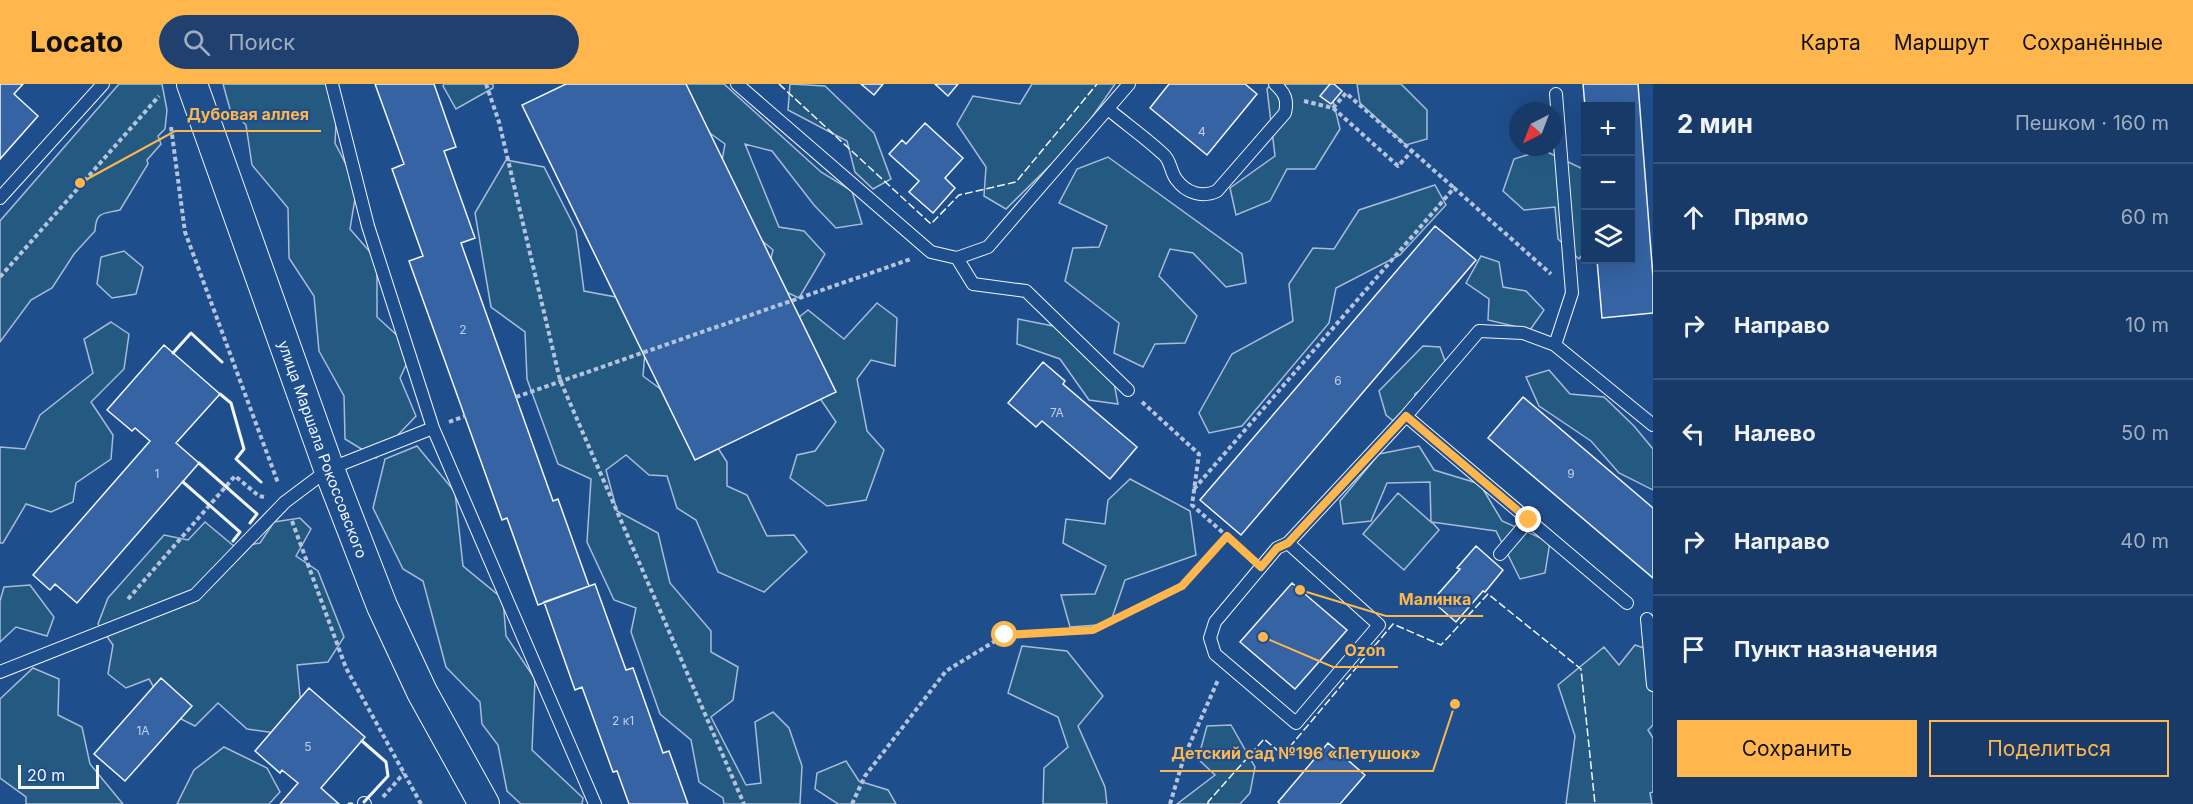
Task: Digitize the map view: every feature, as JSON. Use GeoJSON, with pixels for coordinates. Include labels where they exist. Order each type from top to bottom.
{"type":"FeatureCollection","features":[{"type":"Feature","properties":{"kind":"street","name":"улица Маршала Рокоссовского"},"geometry":{"type":"LineString","coordinates":[[192,84],[328,469],[382,606],[422,692],[484,804]]}},
{"type":"Feature","properties":{"kind":"lane"},"geometry":{"type":"LineString","coordinates":[[0,198],[103,84]]}},
{"type":"Feature","properties":{"kind":"lane"},"geometry":{"type":"LineString","coordinates":[[332,84],[368,226],[433,428],[595,804]]}},
{"type":"Feature","properties":{"kind":"lane"},"geometry":{"type":"LineString","coordinates":[[737,84],[932,252],[957,258],[988,247],[1129,84]]}},
{"type":"Feature","properties":{"kind":"lane"},"geometry":{"type":"LineString","coordinates":[[1108,109],[1166,156],[1176,179],[1192,192],[1209,195],[1217,191],[1285,113],[1286,96],[1275,84]]}},
{"type":"Feature","properties":{"kind":"lane"},"geometry":{"type":"LineString","coordinates":[[1555,345],[1572,292],[1556,94]]}},
{"type":"Feature","properties":{"kind":"lane"},"geometry":{"type":"LineString","coordinates":[[957,258],[973,284],[1026,291],[1128,390]]}},
{"type":"Feature","properties":{"kind":"lane"},"geometry":{"type":"LineString","coordinates":[[1288,543],[1379,625],[1296,723],[1215,654],[1210,638],[1215,622],[1277,548],[1288,543],[1406,416],[1479,331],[1523,333],[1555,345],[1653,425]]}},
{"type":"Feature","properties":{"kind":"lane"},"geometry":{"type":"LineString","coordinates":[[1406,416],[1627,603]]}},
{"type":"Feature","properties":{"kind":"lane"},"geometry":{"type":"LineString","coordinates":[[0,672],[195,596],[285,502],[328,469],[433,428]]}},
{"type":"Feature","properties":{"kind":"lane"},"geometry":{"type":"LineString","coordinates":[[1500,554],[1529,520]]}},
{"type":"Feature","properties":{"kind":"lane"},"geometry":{"type":"LineString","coordinates":[[1647,619],[1653,685]]}},
{"type":"Feature","properties":{"kind":"path"},"geometry":{"type":"LineString","coordinates":[[486,84],[499,122],[560,380],[744,804]]}},
{"type":"Feature","properties":{"kind":"path"},"geometry":{"type":"LineString","coordinates":[[1333,108],[1346,93],[1572,292]]}},
{"type":"Feature","properties":{"kind":"path"},"geometry":{"type":"LineString","coordinates":[[0,277],[159,96]]}},
{"type":"Feature","properties":{"kind":"path"},"geometry":{"type":"LineString","coordinates":[[1286,96],[1333,108],[1398,166],[1412,151]]}},
{"type":"Feature","properties":{"kind":"path"},"geometry":{"type":"LineString","coordinates":[[171,127],[186,232],[346,668],[421,804]]}},
{"type":"Feature","properties":{"kind":"path"},"geometry":{"type":"LineString","coordinates":[[1194,489],[1454,188]]}},
{"type":"Feature","properties":{"kind":"path"},"geometry":{"type":"LineString","coordinates":[[516,397],[932,252]]}},
{"type":"Feature","properties":{"kind":"path"},"geometry":{"type":"LineString","coordinates":[[1128,390],[1199,454],[1192,505],[1261,567]]}},
{"type":"Feature","properties":{"kind":"path"},"geometry":{"type":"LineString","coordinates":[[98,634],[235,476],[259,496],[285,502]]}},
{"type":"Feature","properties":{"kind":"path"},"geometry":{"type":"LineString","coordinates":[[852,804],[865,776],[946,671],[1005,635],[1093,630],[1182,586],[1227,536]]}},
{"type":"Feature","properties":{"kind":"path"},"geometry":{"type":"LineString","coordinates":[[1170,804],[1184,758],[1226,663]]}},
{"type":"Feature","properties":{"kind":"path"},"geometry":{"type":"LineString","coordinates":[[377,804],[404,773]]}},
{"type":"Feature","properties":{"kind":"shaded area"},"geometry":{"type":"Polygon","coordinates":[[[119,84],[162,84],[167,110],[165,129],[158,136],[161,144],[147,160],[148,164],[120,210],[102,214],[99,217],[95,231],[74,254],[52,288],[31,300],[0,342],[0,221],[119,84]]]}},
{"type":"Feature","properties":{"kind":"shaded area"},"geometry":{"type":"Polygon","coordinates":[[[223,84],[338,84],[335,143],[357,186],[350,229],[377,260],[377,317],[413,350],[400,378],[416,416],[376,458],[345,439],[344,396],[319,351],[314,296],[289,258],[288,208],[252,165],[246,125],[230,109],[223,84]]]}},
{"type":"Feature","properties":{"kind":"shaded area"},"geometry":{"type":"Polygon","coordinates":[[[444,84],[493,84],[493,88],[456,109],[444,84]]]}},
{"type":"Feature","properties":{"kind":"shaded area"},"geometry":{"type":"Polygon","coordinates":[[[675,84],[724,84],[821,172],[852,191],[862,224],[836,228],[814,205],[772,151],[745,144],[779,227],[804,231],[825,254],[799,298],[765,282],[773,250],[739,221],[717,188],[725,144],[696,123],[675,84]]]}},
{"type":"Feature","properties":{"kind":"shaded area"},"geometry":{"type":"Polygon","coordinates":[[[790,84],[825,86],[874,133],[891,179],[873,189],[855,172],[847,141],[788,110],[790,84]]]}},
{"type":"Feature","properties":{"kind":"shaded area"},"geometry":{"type":"Polygon","coordinates":[[[1032,84],[1115,84],[1077,139],[1006,209],[984,196],[986,167],[957,124],[973,96],[1020,104],[1032,84]]]}},
{"type":"Feature","properties":{"kind":"shaded area"},"geometry":{"type":"Polygon","coordinates":[[[1271,84],[1329,84],[1340,129],[1315,169],[1287,169],[1270,201],[1236,215],[1230,188],[1275,156],[1267,89],[1271,84]]]}},
{"type":"Feature","properties":{"kind":"shaded area"},"geometry":{"type":"Polygon","coordinates":[[[1357,84],[1401,84],[1427,110],[1427,139],[1406,145],[1360,103],[1357,84]]]}},
{"type":"Feature","properties":{"kind":"shaded area"},"geometry":{"type":"Polygon","coordinates":[[[1524,156],[1556,156],[1581,168],[1581,256],[1579,259],[1558,239],[1555,207],[1524,210],[1503,191],[1514,159],[1524,156]]]}},
{"type":"Feature","properties":{"kind":"shaded area"},"geometry":{"type":"Polygon","coordinates":[[[1108,157],[1242,254],[1246,283],[1226,287],[1193,253],[1170,249],[1159,276],[1197,316],[1185,343],[1155,344],[1143,367],[1114,353],[1119,323],[1065,281],[1073,248],[1099,247],[1107,226],[1059,203],[1077,169],[1108,157]]]}},
{"type":"Feature","properties":{"kind":"shaded area"},"geometry":{"type":"Polygon","coordinates":[[[506,160],[544,167],[576,230],[584,291],[637,301],[648,316],[643,376],[698,417],[727,462],[727,486],[747,495],[767,536],[794,535],[807,552],[764,592],[718,572],[696,520],[677,508],[667,476],[649,475],[626,455],[606,470],[617,511],[658,533],[670,583],[711,631],[711,652],[738,667],[733,700],[711,717],[746,785],[761,783],[755,722],[773,712],[789,728],[802,766],[800,804],[724,804],[723,798],[699,782],[691,740],[660,714],[631,632],[636,608],[614,600],[587,542],[591,479],[558,464],[527,379],[525,332],[491,307],[475,213],[506,160]]]}},
{"type":"Feature","properties":{"kind":"shaded area"},"geometry":{"type":"Polygon","coordinates":[[[1435,185],[1446,205],[1400,255],[1336,288],[1329,323],[1242,426],[1209,433],[1199,413],[1232,354],[1293,321],[1289,284],[1313,248],[1334,249],[1359,210],[1435,185]]]}},
{"type":"Feature","properties":{"kind":"shaded area"},"geometry":{"type":"Polygon","coordinates":[[[124,251],[143,267],[136,294],[112,298],[97,284],[101,257],[124,251]]]}},
{"type":"Feature","properties":{"kind":"shaded area"},"geometry":{"type":"Polygon","coordinates":[[[1481,256],[1499,262],[1503,287],[1526,291],[1544,310],[1530,330],[1488,320],[1489,299],[1466,283],[1481,256]]]}},
{"type":"Feature","properties":{"kind":"shaded area"},"geometry":{"type":"Polygon","coordinates":[[[877,303],[897,318],[895,366],[871,360],[857,379],[867,431],[884,450],[866,500],[827,506],[790,478],[797,455],[815,451],[836,422],[815,391],[793,322],[808,310],[844,339],[877,303]]]}},
{"type":"Feature","properties":{"kind":"shaded area"},"geometry":{"type":"Polygon","coordinates":[[[1018,319],[1058,327],[1112,372],[1118,404],[1089,400],[1060,359],[1017,344],[1018,319]]]}},
{"type":"Feature","properties":{"kind":"shaded area"},"geometry":{"type":"Polygon","coordinates":[[[111,322],[129,334],[124,369],[91,402],[113,435],[111,459],[76,483],[73,502],[51,512],[26,504],[3,543],[0,543],[0,447],[25,449],[40,415],[93,373],[84,339],[111,322]]]}},
{"type":"Feature","properties":{"kind":"shaded area"},"geometry":{"type":"Polygon","coordinates":[[[1423,346],[1440,347],[1449,372],[1415,394],[1415,412],[1402,428],[1386,415],[1379,391],[1423,346]]]}},
{"type":"Feature","properties":{"kind":"shaded area"},"geometry":{"type":"Polygon","coordinates":[[[1549,370],[1570,394],[1604,397],[1634,426],[1653,449],[1653,490],[1619,473],[1591,441],[1539,406],[1526,377],[1549,370]]]}},
{"type":"Feature","properties":{"kind":"shaded area"},"geometry":{"type":"Polygon","coordinates":[[[417,446],[455,492],[463,566],[503,599],[506,636],[535,679],[532,750],[583,798],[582,804],[521,804],[507,791],[498,745],[482,724],[480,702],[446,667],[423,581],[403,569],[373,508],[385,459],[417,446]]]}},
{"type":"Feature","properties":{"kind":"shaded area"},"geometry":{"type":"Polygon","coordinates":[[[1419,446],[1434,470],[1480,484],[1502,521],[1550,542],[1545,573],[1520,579],[1496,531],[1432,522],[1439,530],[1404,570],[1363,534],[1398,493],[1431,522],[1430,482],[1387,483],[1371,521],[1343,524],[1340,501],[1379,454],[1419,446]]]}},
{"type":"Feature","properties":{"kind":"shaded area"},"geometry":{"type":"Polygon","coordinates":[[[1130,479],[1190,511],[1196,555],[1125,580],[1110,624],[1070,627],[1061,595],[1095,594],[1106,566],[1063,543],[1066,519],[1105,524],[1108,500],[1130,479]]]}},
{"type":"Feature","properties":{"kind":"shaded area"},"geometry":{"type":"Polygon","coordinates":[[[300,518],[311,529],[296,556],[318,571],[344,637],[328,662],[297,665],[301,706],[283,734],[247,729],[218,703],[195,726],[169,713],[149,679],[126,688],[108,674],[113,645],[98,624],[108,598],[164,535],[188,540],[205,522],[235,547],[260,543],[274,522],[300,518]]]}},
{"type":"Feature","properties":{"kind":"shaded area"},"geometry":{"type":"Polygon","coordinates":[[[30,585],[54,617],[47,636],[16,627],[0,642],[0,601],[4,587],[30,585]]]}},
{"type":"Feature","properties":{"kind":"shaded area"},"geometry":{"type":"Polygon","coordinates":[[[1635,645],[1653,651],[1653,725],[1648,730],[1653,738],[1653,792],[1650,793],[1652,804],[1566,804],[1575,736],[1558,685],[1604,647],[1619,665],[1635,645]]]}},
{"type":"Feature","properties":{"kind":"shaded area"},"geometry":{"type":"Polygon","coordinates":[[[1022,646],[1067,651],[1103,696],[1078,726],[1105,787],[1107,804],[1043,804],[1044,768],[1068,747],[1058,717],[1008,693],[1022,646]]]}},
{"type":"Feature","properties":{"kind":"shaded area"},"geometry":{"type":"Polygon","coordinates":[[[33,668],[59,679],[58,715],[82,727],[90,764],[123,804],[26,804],[26,797],[0,778],[0,699],[33,668]]]}},
{"type":"Feature","properties":{"kind":"shaded area"},"geometry":{"type":"Polygon","coordinates":[[[1231,725],[1255,767],[1250,793],[1240,804],[1177,804],[1215,775],[1198,759],[1207,726],[1231,725]]]}},
{"type":"Feature","properties":{"kind":"shaded area"},"geometry":{"type":"Polygon","coordinates":[[[224,747],[267,768],[280,792],[269,804],[177,804],[194,770],[224,747]]]}},
{"type":"Feature","properties":{"kind":"shaded area"},"geometry":{"type":"Polygon","coordinates":[[[846,761],[859,781],[888,790],[896,804],[838,804],[815,789],[817,773],[846,761]]]}},
{"type":"Feature","properties":{"kind":"building"},"geometry":{"type":"Polygon","coordinates":[[[0,84],[23,84],[14,94],[38,116],[0,159],[0,84]]]}},
{"type":"Feature","properties":{"kind":"building"},"geometry":{"type":"Polygon","coordinates":[[[375,84],[434,84],[456,147],[444,151],[475,238],[461,243],[553,501],[558,499],[589,586],[538,605],[507,518],[502,520],[409,261],[423,256],[392,169],[404,164],[375,84]]]}},
{"type":"Feature","properties":{"kind":"building"},"geometry":{"type":"Polygon","coordinates":[[[566,84],[686,84],[836,392],[695,460],[522,105],[566,84]]]}},
{"type":"Feature","properties":{"kind":"building"},"geometry":{"type":"Polygon","coordinates":[[[861,84],[883,84],[874,95],[861,84]]]}},
{"type":"Feature","properties":{"kind":"building"},"geometry":{"type":"Polygon","coordinates":[[[935,84],[958,84],[948,96],[935,84]]]}},
{"type":"Feature","properties":{"kind":"building"},"geometry":{"type":"Polygon","coordinates":[[[1169,84],[1245,84],[1257,94],[1207,155],[1150,108],[1169,84]]]}},
{"type":"Feature","properties":{"kind":"building"},"geometry":{"type":"Polygon","coordinates":[[[1330,84],[1334,84],[1342,91],[1331,104],[1320,96],[1330,84]]]}},
{"type":"Feature","properties":{"kind":"building"},"geometry":{"type":"Polygon","coordinates":[[[1583,84],[1638,84],[1653,277],[1653,313],[1602,318],[1597,264],[1635,264],[1635,102],[1585,102],[1583,84]]]}},
{"type":"Feature","properties":{"kind":"building"},"geometry":{"type":"Polygon","coordinates":[[[925,123],[963,158],[945,178],[955,188],[933,213],[909,192],[919,181],[889,154],[902,140],[906,144],[925,123]]]}},
{"type":"Feature","properties":{"kind":"building"},"geometry":{"type":"Polygon","coordinates":[[[1435,226],[1476,260],[1241,535],[1200,500],[1435,226]]]}},
{"type":"Feature","properties":{"kind":"building"},"geometry":{"type":"Polygon","coordinates":[[[164,345],[220,394],[176,443],[199,463],[77,603],[55,584],[50,590],[33,575],[150,441],[135,428],[132,431],[107,410],[164,345]]]}},
{"type":"Feature","properties":{"kind":"building"},"geometry":{"type":"Polygon","coordinates":[[[1043,362],[1065,381],[1063,384],[1137,447],[1110,479],[1042,421],[1036,427],[1008,403],[1043,362]]]}},
{"type":"Feature","properties":{"kind":"building"},"geometry":{"type":"Polygon","coordinates":[[[1523,397],[1653,508],[1653,578],[1488,438],[1523,397]]]}},
{"type":"Feature","properties":{"kind":"building"},"geometry":{"type":"Polygon","coordinates":[[[1476,546],[1503,570],[1456,622],[1432,601],[1460,569],[1457,568],[1476,546]]]}},
{"type":"Feature","properties":{"kind":"building"},"geometry":{"type":"Polygon","coordinates":[[[1292,583],[1347,630],[1295,689],[1240,642],[1292,583]]]}},
{"type":"Feature","properties":{"kind":"building"},"geometry":{"type":"Polygon","coordinates":[[[595,584],[626,670],[633,668],[663,753],[669,751],[688,804],[629,804],[617,771],[613,772],[582,687],[575,690],[544,602],[595,584]]]}},
{"type":"Feature","properties":{"kind":"building"},"geometry":{"type":"Polygon","coordinates":[[[161,678],[192,706],[125,781],[94,754],[161,678]]]}},
{"type":"Feature","properties":{"kind":"building"},"geometry":{"type":"Polygon","coordinates":[[[309,688],[365,737],[321,788],[339,804],[280,804],[298,783],[282,770],[280,773],[255,751],[309,688]]]}},
{"type":"Feature","properties":{"kind":"building"},"geometry":{"type":"Polygon","coordinates":[[[1328,743],[1365,775],[1340,804],[1280,804],[1278,802],[1328,743]]]}},
{"type":"Feature","properties":{"kind":"fence"},"geometry":{"type":"LineString","coordinates":[[779,84],[931,224],[959,195],[1016,182],[1097,84]]}},
{"type":"Feature","properties":{"kind":"fence"},"geometry":{"type":"LineString","coordinates":[[1208,804],[1264,739],[1283,755],[1393,624],[1441,645],[1488,594],[1581,669],[1595,804]]}},
{"type":"Feature","properties":{"kind":"wall"},"geometry":{"type":"LineString","coordinates":[[173,353],[191,333],[222,362]]}},
{"type":"Feature","properties":{"kind":"wall"},"geometry":{"type":"LineString","coordinates":[[220,394],[231,403],[244,449],[236,459],[261,482]]}},
{"type":"Feature","properties":{"kind":"wall"},"geometry":{"type":"LineString","coordinates":[[199,463],[257,514],[250,523]]}},
{"type":"Feature","properties":{"kind":"wall"},"geometry":{"type":"LineString","coordinates":[[183,482],[240,532],[233,541]]}},
{"type":"Feature","properties":{"kind":"wall"},"geometry":{"type":"LineString","coordinates":[[362,741],[386,762],[388,776],[364,802]]}},
{"type":"Feature","properties":{"kind":"place","name":"Дубовая аллея"},"geometry":{"type":"Point","coordinates":[80,183]}},
{"type":"Feature","properties":{"kind":"place","name":"Малинка"},"geometry":{"type":"Point","coordinates":[1300,590]}},
{"type":"Feature","properties":{"kind":"place","name":"Ozon"},"geometry":{"type":"Point","coordinates":[1263,637]}},
{"type":"Feature","properties":{"kind":"place","name":"Детский сад №196 «Петушок»"},"geometry":{"type":"Point","coordinates":[1455,704]}},
{"type":"Feature","properties":{"kind":"route"},"geometry":{"type":"LineString","coordinates":[[1005,635],[1093,630],[1182,586],[1227,536],[1261,567],[1277,548],[1288,543],[1406,416],[1529,520]]}}]}
